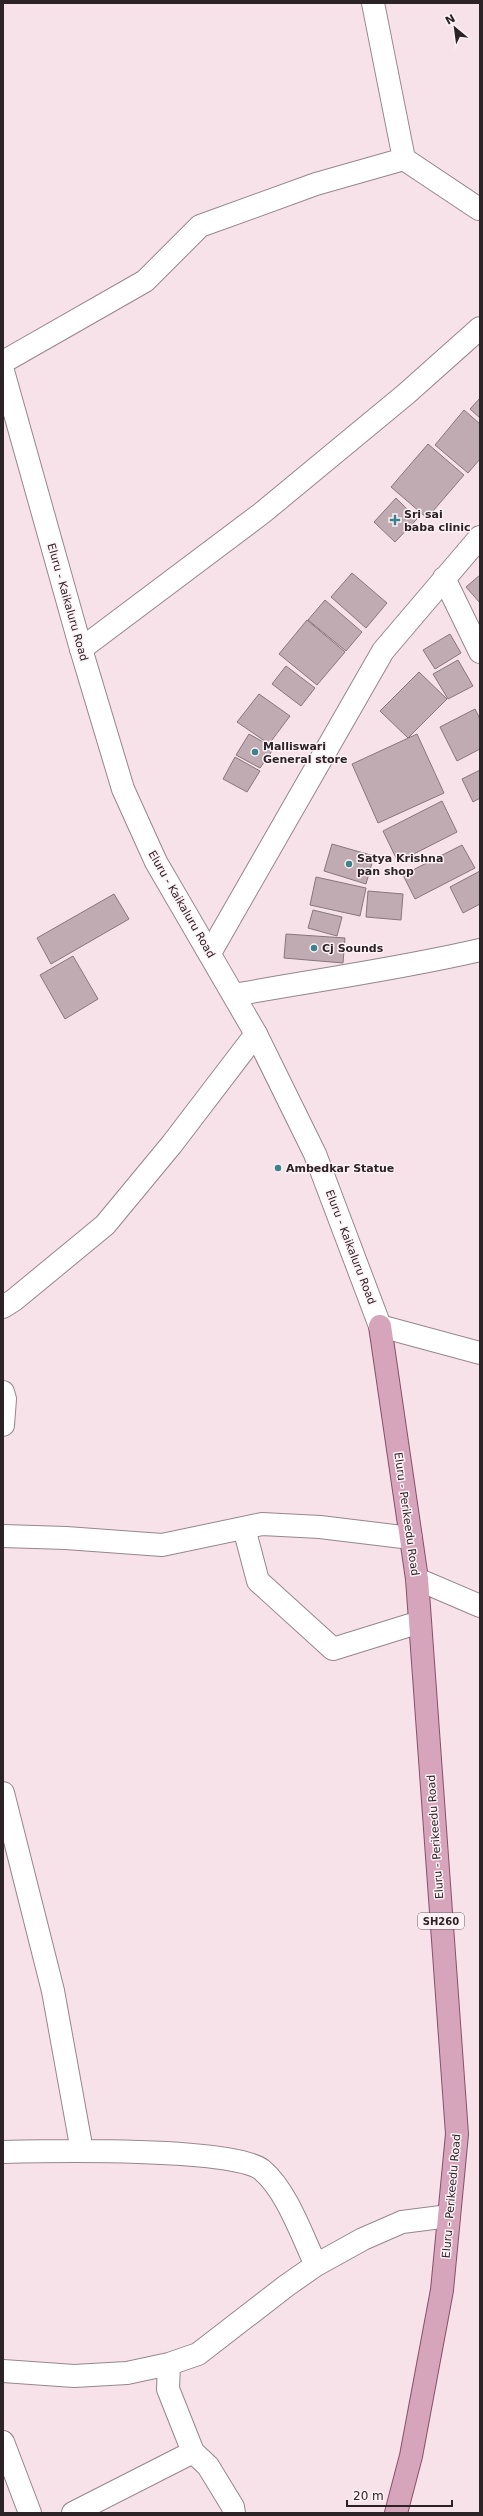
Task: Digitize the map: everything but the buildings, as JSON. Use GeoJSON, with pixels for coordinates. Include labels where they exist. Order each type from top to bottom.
{"type":"FeatureCollection","features":[{"type":"Feature","properties":{"kind":"main road","name":"Eluru - Perikeedu Road"},"geometry":{"type":"LineString","coordinates":[[380,1326],[417,1579],[457,2134],[442,2290],[411,2456],[396,2513]]}},
{"type":"Feature","properties":{"kind":"street"},"geometry":{"type":"LineString","coordinates":[[373,3],[404,159],[480,209]]}},
{"type":"Feature","properties":{"kind":"street"},"geometry":{"type":"LineString","coordinates":[[3,362],[145,280],[200,226],[316,184],[404,159]]}},
{"type":"Feature","properties":{"kind":"street"},"geometry":{"type":"LineString","coordinates":[[81,649],[262,513],[406,394],[480,328]]}},
{"type":"Feature","properties":{"kind":"street","name":"Eluru - Kaikaluru Road"},"geometry":{"type":"LineString","coordinates":[[3,371],[81,649],[123,789],[156,862],[256,1034],[315,1154],[380,1326]]}},
{"type":"Feature","properties":{"kind":"street"},"geometry":{"type":"LineString","coordinates":[[210,953],[383,651],[480,537]]}},
{"type":"Feature","properties":{"kind":"street"},"geometry":{"type":"LineString","coordinates":[[444,578],[480,652]]}},
{"type":"Feature","properties":{"kind":"street"},"geometry":{"type":"LineString","coordinates":[[234,995],[343,975],[422,964],[480,950]]}},
{"type":"Feature","properties":{"kind":"street"},"geometry":{"type":"LineString","coordinates":[[3,1307],[14,1300],[105,1226],[172,1144],[256,1034]]}},
{"type":"Feature","properties":{"kind":"street"},"geometry":{"type":"LineString","coordinates":[[380,1326],[480,1353]]}},
{"type":"Feature","properties":{"kind":"street"},"geometry":{"type":"LineString","coordinates":[[3,1392],[5,1399],[3,1425]]}},
{"type":"Feature","properties":{"kind":"street"},"geometry":{"type":"LineString","coordinates":[[3,1536],[66,1538],[162,1545],[269,1524],[320,1527],[411,1538]]}},
{"type":"Feature","properties":{"kind":"street"},"geometry":{"type":"LineString","coordinates":[[244,1528],[258,1581],[333,1649],[420,1622]]}},
{"type":"Feature","properties":{"kind":"street"},"geometry":{"type":"LineString","coordinates":[[417,1579],[480,1606]]}},
{"type":"Feature","properties":{"kind":"street"},"geometry":{"type":"LineString","coordinates":[[3,1793],[53,1992],[82,2152]]}},
{"type":"Feature","properties":{"kind":"street"},"geometry":{"type":"LineString","coordinates":[[3,2152],[82,2152],[206,2156],[248,2163],[262,2170],[277,2187],[316,2265]]}},
{"type":"Feature","properties":{"kind":"street"},"geometry":{"type":"LineString","coordinates":[[3,2372],[25,2375],[74,2376],[127,2373],[169,2364],[198,2354],[240,2320],[316,2265],[363,2239],[402,2222],[449,2216]]}},
{"type":"Feature","properties":{"kind":"street"},"geometry":{"type":"LineString","coordinates":[[169,2364],[168,2389],[193,2452],[208,2466],[233,2507],[234,2513]]}},
{"type":"Feature","properties":{"kind":"street"},"geometry":{"type":"LineString","coordinates":[[3,2442],[30,2513]]}},
{"type":"Feature","properties":{"kind":"street"},"geometry":{"type":"LineString","coordinates":[[73,2513],[193,2452]]}},
{"type":"Feature","properties":{"kind":"place","name":"Sri sai baba clinic"},"geometry":{"type":"Point","coordinates":[395,520]}},
{"type":"Feature","properties":{"kind":"place","name":"Malliswari General store"},"geometry":{"type":"Point","coordinates":[255,752]}},
{"type":"Feature","properties":{"kind":"place","name":"Satya Krishna pan shop"},"geometry":{"type":"Point","coordinates":[349,864]}},
{"type":"Feature","properties":{"kind":"place","name":"Cj Sounds"},"geometry":{"type":"Point","coordinates":[314,948]}},
{"type":"Feature","properties":{"kind":"place","name":"Ambedkar Statue"},"geometry":{"type":"Point","coordinates":[278,1168]}}]}
